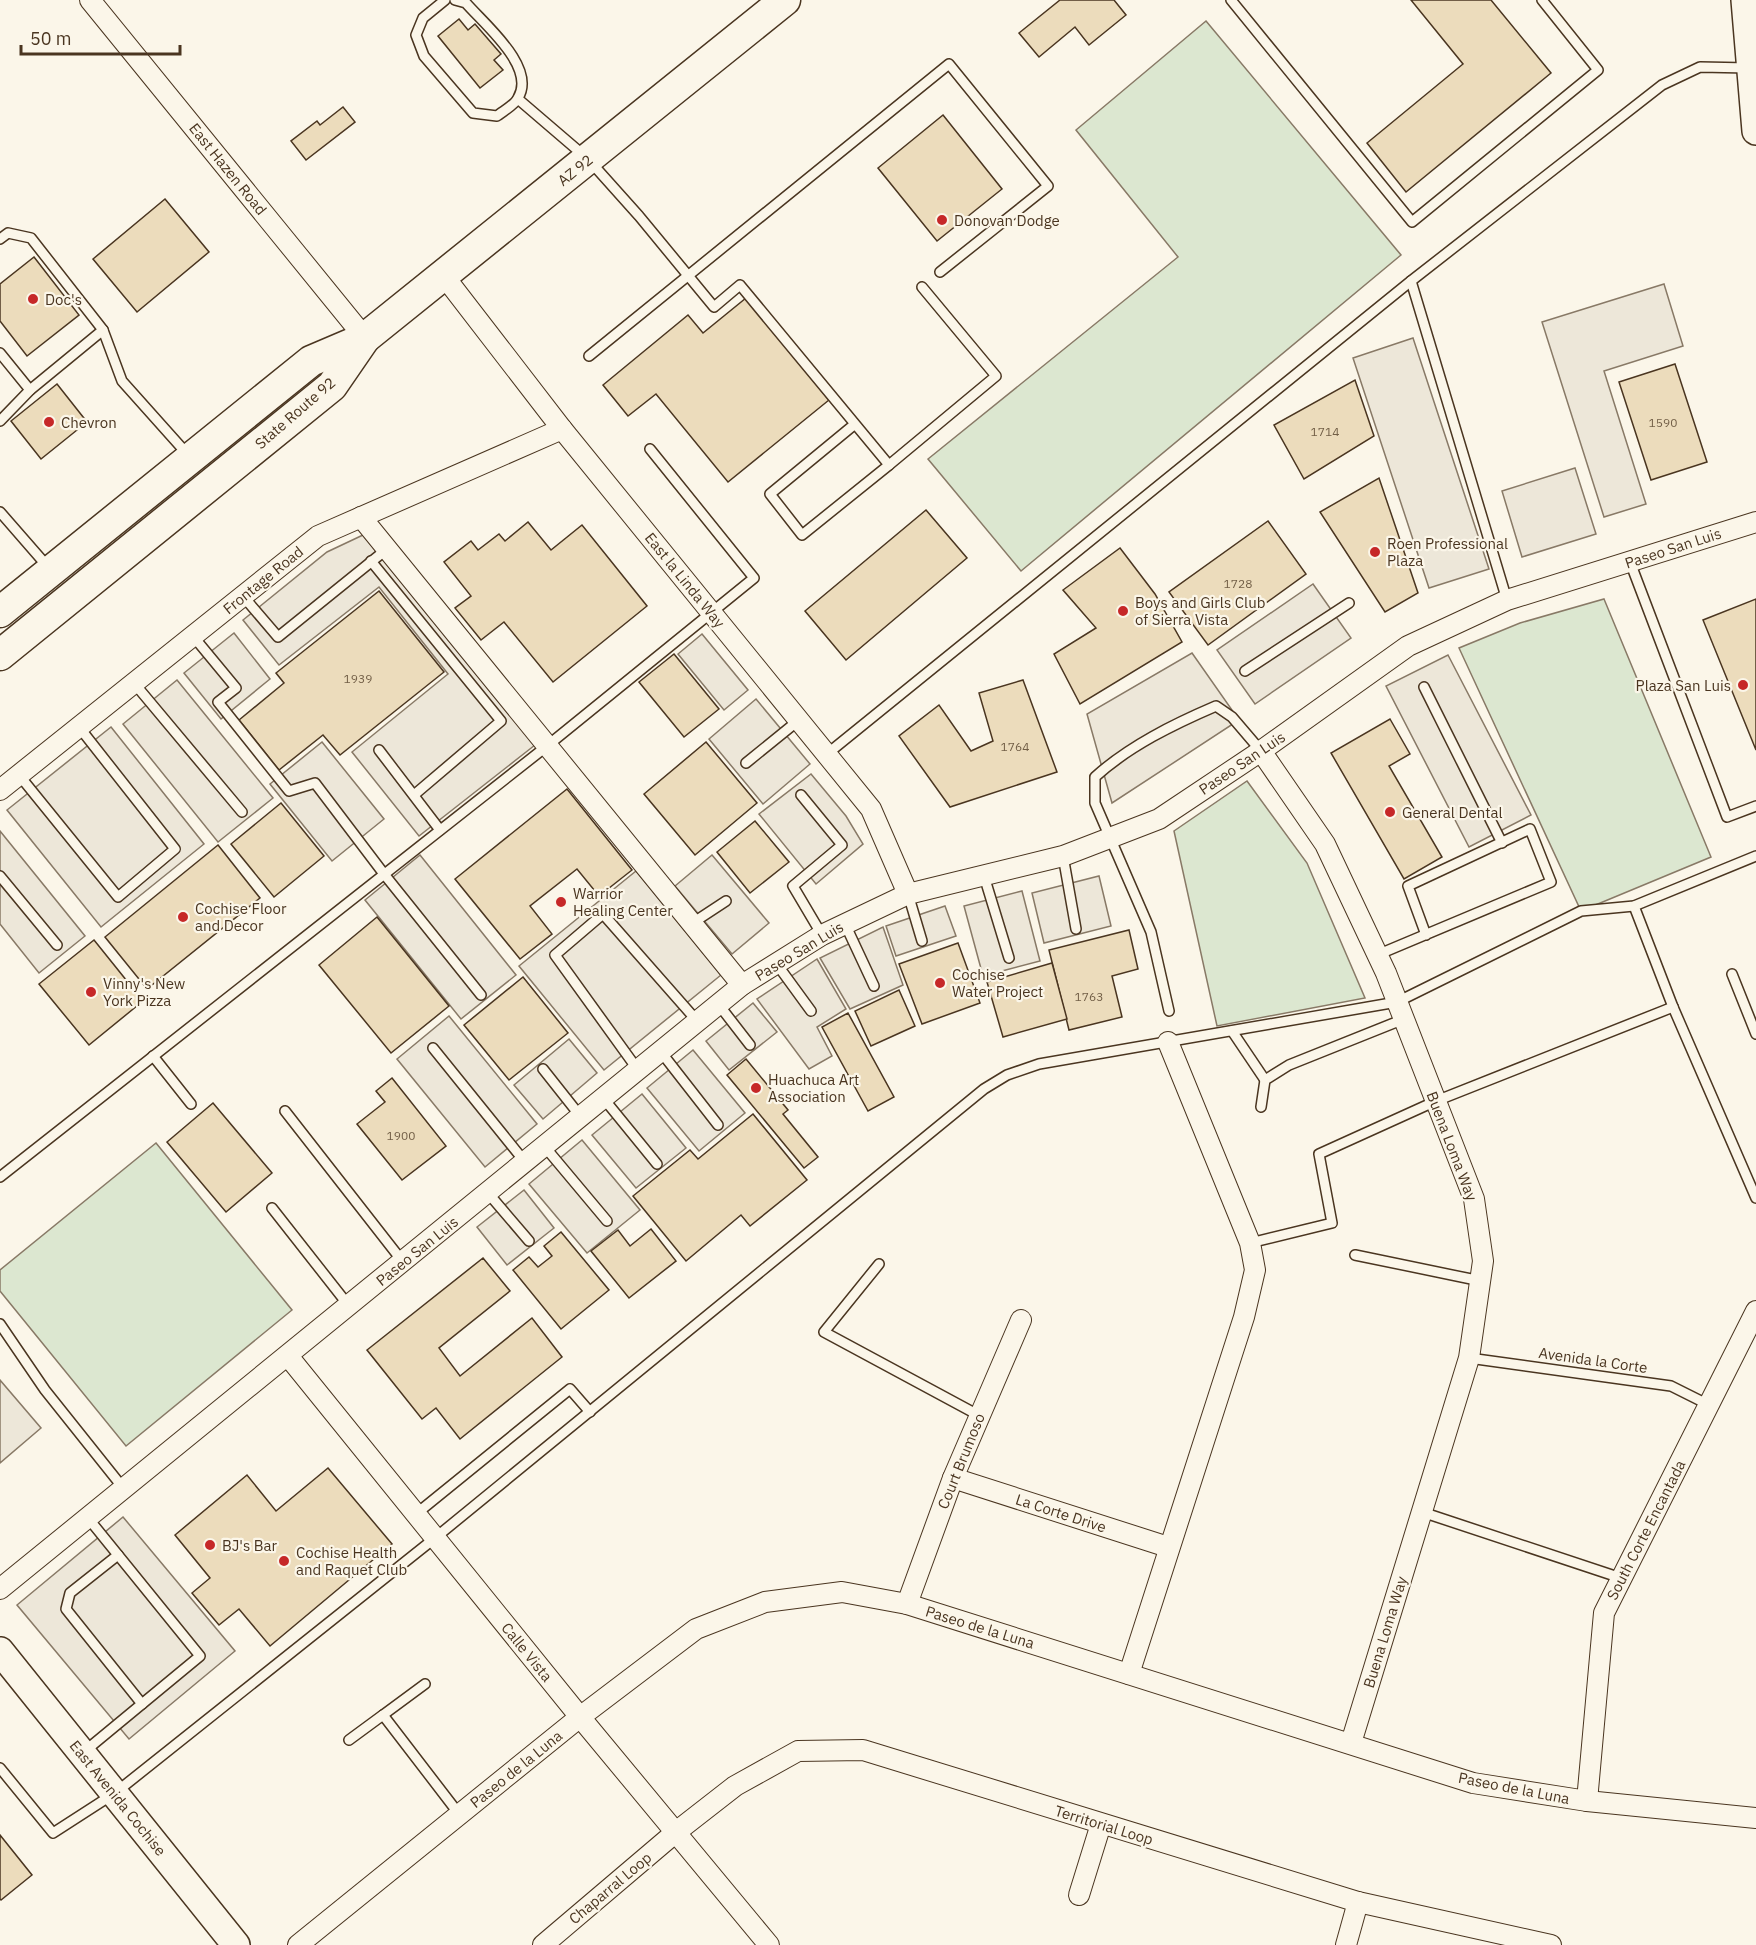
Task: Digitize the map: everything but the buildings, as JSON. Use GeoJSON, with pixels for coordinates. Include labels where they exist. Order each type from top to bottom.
{"type":"FeatureCollection","features":[{"type":"Feature","properties":{"kind":"main road","name":"AZ 92"},"geometry":{"type":"LineString","coordinates":[[365,338],[785,0]]}},
{"type":"Feature","properties":{"kind":"main road","name":"State Route 92"},"geometry":{"type":"LineString","coordinates":[[0,612],[310,361],[365,338]]}},
{"type":"Feature","properties":{"kind":"main road","name":"State Route 92"},"geometry":{"type":"LineString","coordinates":[[0,655],[332,386],[365,338]]}},
{"type":"Feature","properties":{"kind":"main road"},"geometry":{"type":"LineString","coordinates":[[52,571],[73,596]]}},
{"type":"Feature","properties":{"kind":"street","name":"East Hazen Road"},"geometry":{"type":"LineString","coordinates":[[90,0],[365,338]]}},
{"type":"Feature","properties":{"kind":"street"},"geometry":{"type":"LineString","coordinates":[[1745,0],[1756,131]]}},
{"type":"Feature","properties":{"kind":"street","name":"East la Linda Way"},"geometry":{"type":"LineString","coordinates":[[444,276],[562,429],[871,809],[908,894]]}},
{"type":"Feature","properties":{"kind":"street","name":"Frontage Road"},"geometry":{"type":"LineString","coordinates":[[0,790],[318,536],[562,429]]}},
{"type":"Feature","properties":{"kind":"street"},"geometry":{"type":"LineString","coordinates":[[361,517],[742,985]]}},
{"type":"Feature","properties":{"kind":"street","name":"Paseo San Luis"},"geometry":{"type":"LineString","coordinates":[[0,1589],[742,985],[822,934],[908,894],[1063,856],[1159,819],[1262,751],[1408,646],[1507,600],[1756,522]]}},
{"type":"Feature","properties":{"kind":"street","name":"Buena Loma Way"},"geometry":{"type":"LineString","coordinates":[[1262,751],[1325,844],[1377,955],[1474,1199],[1483,1261],[1469,1358],[1352,1743]]}},
{"type":"Feature","properties":{"kind":"street"},"geometry":{"type":"LineString","coordinates":[[1129,1674],[1168,1547],[1244,1317],[1255,1270],[1250,1243],[1168,1042]]}},
{"type":"Feature","properties":{"kind":"street","name":"South Corte Encantada"},"geometry":{"type":"LineString","coordinates":[[1587,1801],[1604,1613],[1756,1311]]}},
{"type":"Feature","properties":{"kind":"street","name":"Court Brumoso"},"geometry":{"type":"LineString","coordinates":[[906,1604],[953,1479],[1021,1320]]}},
{"type":"Feature","properties":{"kind":"street","name":"Calle Vista"},"geometry":{"type":"LineString","coordinates":[[288,1356],[580,1717],[769,1945]]}},
{"type":"Feature","properties":{"kind":"street","name":"La Corte Drive"},"geometry":{"type":"LineString","coordinates":[[953,1479],[1168,1547]]}},
{"type":"Feature","properties":{"kind":"street","name":"Paseo de la Luna"},"geometry":{"type":"LineString","coordinates":[[298,1945],[580,1717],[696,1629],[765,1602],[842,1592],[906,1604],[1473,1783],[1587,1801],[1756,1818]]}},
{"type":"Feature","properties":{"kind":"street","name":"East Avenida Cochise"},"geometry":{"type":"LineString","coordinates":[[0,1651],[236,1945]]}},
{"type":"Feature","properties":{"kind":"street","name":"Territorial Loop"},"geometry":{"type":"LineString","coordinates":[[676,1832],[735,1786],[798,1751],[863,1750],[1358,1902],[1531,1944],[1551,1945]]}},
{"type":"Feature","properties":{"kind":"street"},"geometry":{"type":"LineString","coordinates":[[1079,1895],[1101,1824]]}},
{"type":"Feature","properties":{"kind":"street","name":"Chaparral Loop"},"geometry":{"type":"LineString","coordinates":[[543,1945],[676,1832]]}},
{"type":"Feature","properties":{"kind":"street"},"geometry":{"type":"LineString","coordinates":[[1346,1945],[1358,1902]]}},
{"type":"Feature","properties":{"kind":"lane"},"geometry":{"type":"LineString","coordinates":[[445,0],[423,18],[416,35],[424,57],[473,113],[497,116],[518,99],[522,80],[518,62],[465,3],[455,0]]}},
{"type":"Feature","properties":{"kind":"lane"},"geometry":{"type":"LineString","coordinates":[[1231,0],[1412,222],[1598,70],[1542,0]]}},
{"type":"Feature","properties":{"kind":"lane"},"geometry":{"type":"LineString","coordinates":[[589,356],[949,64],[1048,186],[940,272]]}},
{"type":"Feature","properties":{"kind":"lane"},"geometry":{"type":"LineString","coordinates":[[827,754],[1411,281],[1662,85],[1700,67],[1751,68]]}},
{"type":"Feature","properties":{"kind":"lane"},"geometry":{"type":"LineString","coordinates":[[518,99],[588,159],[639,216],[686,276],[714,307],[740,285],[889,465]]}},
{"type":"Feature","properties":{"kind":"lane"},"geometry":{"type":"LineString","coordinates":[[0,238],[8,233],[31,238],[103,330],[122,381],[191,458]]}},
{"type":"Feature","properties":{"kind":"lane"},"geometry":{"type":"LineString","coordinates":[[1411,281],[1507,600]]}},
{"type":"Feature","properties":{"kind":"lane"},"geometry":{"type":"LineString","coordinates":[[855,424],[770,494],[802,535],[996,376],[922,287]]}},
{"type":"Feature","properties":{"kind":"lane"},"geometry":{"type":"LineString","coordinates":[[0,421],[30,390],[103,330]]}},
{"type":"Feature","properties":{"kind":"lane"},"geometry":{"type":"LineString","coordinates":[[0,353],[30,390]]}},
{"type":"Feature","properties":{"kind":"lane"},"geometry":{"type":"LineString","coordinates":[[0,1177],[547,746],[754,578],[650,449]]}},
{"type":"Feature","properties":{"kind":"lane"},"geometry":{"type":"LineString","coordinates":[[0,512],[52,571]]}},
{"type":"Feature","properties":{"kind":"lane"},"geometry":{"type":"LineString","coordinates":[[243,596],[278,637],[387,549]]}},
{"type":"Feature","properties":{"kind":"lane"},"geometry":{"type":"LineString","coordinates":[[371,561],[501,721],[414,795]]}},
{"type":"Feature","properties":{"kind":"lane"},"geometry":{"type":"LineString","coordinates":[[1630,562],[1727,816],[1756,806]]}},
{"type":"Feature","properties":{"kind":"lane"},"geometry":{"type":"LineString","coordinates":[[1245,671],[1349,603]]}},
{"type":"Feature","properties":{"kind":"lane"},"geometry":{"type":"LineString","coordinates":[[193,636],[236,688],[218,702],[289,791],[315,783],[384,874],[482,994]]}},
{"type":"Feature","properties":{"kind":"lane"},"geometry":{"type":"LineString","coordinates":[[134,683],[242,812]]}},
{"type":"Feature","properties":{"kind":"lane"},"geometry":{"type":"LineString","coordinates":[[1424,687],[1502,843]]}},
{"type":"Feature","properties":{"kind":"lane"},"geometry":{"type":"LineString","coordinates":[[1169,1011],[1151,932],[1112,836],[1095,802],[1095,777],[1109,764],[1180,721],[1216,706],[1232,717],[1262,751]]}},
{"type":"Feature","properties":{"kind":"lane"},"geometry":{"type":"LineString","coordinates":[[746,763],[799,720]]}},
{"type":"Feature","properties":{"kind":"lane"},"geometry":{"type":"LineString","coordinates":[[19,775],[118,897],[176,849],[79,727]]}},
{"type":"Feature","properties":{"kind":"lane"},"geometry":{"type":"LineString","coordinates":[[379,750],[440,830]]}},
{"type":"Feature","properties":{"kind":"lane"},"geometry":{"type":"LineString","coordinates":[[801,795],[842,845],[793,886],[822,934]]}},
{"type":"Feature","properties":{"kind":"lane"},"geometry":{"type":"LineString","coordinates":[[1377,955],[1426,935],[1551,882],[1530,830],[1408,886],[1426,935]]}},
{"type":"Feature","properties":{"kind":"lane"},"geometry":{"type":"LineString","coordinates":[[1063,856],[1076,929]]}},
{"type":"Feature","properties":{"kind":"lane"},"geometry":{"type":"LineString","coordinates":[[1265,1080],[1289,1065],[1400,1011],[1581,911],[1634,906],[1756,856]]}},
{"type":"Feature","properties":{"kind":"lane"},"geometry":{"type":"LineString","coordinates":[[0,876],[57,945]]}},
{"type":"Feature","properties":{"kind":"lane"},"geometry":{"type":"LineString","coordinates":[[984,876],[1009,958]]}},
{"type":"Feature","properties":{"kind":"lane"},"geometry":{"type":"LineString","coordinates":[[908,894],[922,941]]}},
{"type":"Feature","properties":{"kind":"lane"},"geometry":{"type":"LineString","coordinates":[[691,924],[726,901]]}},
{"type":"Feature","properties":{"kind":"lane"},"geometry":{"type":"LineString","coordinates":[[1634,906],[1673,1007],[1756,1198]]}},
{"type":"Feature","properties":{"kind":"lane"},"geometry":{"type":"LineString","coordinates":[[638,1070],[555,955],[595,921],[603,915],[698,1022]]}},
{"type":"Feature","properties":{"kind":"lane"},"geometry":{"type":"LineString","coordinates":[[845,924],[874,986]]}},
{"type":"Feature","properties":{"kind":"lane"},"geometry":{"type":"LineString","coordinates":[[776,963],[811,1011]]}},
{"type":"Feature","properties":{"kind":"lane"},"geometry":{"type":"LineString","coordinates":[[1732,974],[1756,1034]]}},
{"type":"Feature","properties":{"kind":"lane"},"geometry":{"type":"LineString","coordinates":[[719,1005],[750,1045]]}},
{"type":"Feature","properties":{"kind":"lane"},"geometry":{"type":"LineString","coordinates":[[1250,1243],[1332,1223],[1319,1154],[1436,1101],[1673,1007]]}},
{"type":"Feature","properties":{"kind":"lane"},"geometry":{"type":"LineString","coordinates":[[0,1768],[53,1833],[115,1793],[435,1538],[984,1089],[1007,1075],[1039,1064],[1232,1031],[1400,1011]]}},
{"type":"Feature","properties":{"kind":"lane"},"geometry":{"type":"LineString","coordinates":[[1232,1031],[1265,1080],[1261,1107]]}},
{"type":"Feature","properties":{"kind":"lane"},"geometry":{"type":"LineString","coordinates":[[433,1048],[525,1162]]}},
{"type":"Feature","properties":{"kind":"lane"},"geometry":{"type":"LineString","coordinates":[[661,1052],[718,1125]]}},
{"type":"Feature","properties":{"kind":"lane"},"geometry":{"type":"LineString","coordinates":[[153,1056],[191,1104]]}},
{"type":"Feature","properties":{"kind":"lane"},"geometry":{"type":"LineString","coordinates":[[543,1069],[581,1117]]}},
{"type":"Feature","properties":{"kind":"lane"},"geometry":{"type":"LineString","coordinates":[[604,1099],[657,1164]]}},
{"type":"Feature","properties":{"kind":"lane"},"geometry":{"type":"LineString","coordinates":[[285,1111],[403,1263]]}},
{"type":"Feature","properties":{"kind":"lane"},"geometry":{"type":"LineString","coordinates":[[545,1147],[607,1221]]}},
{"type":"Feature","properties":{"kind":"lane"},"geometry":{"type":"LineString","coordinates":[[488,1193],[529,1241]]}},
{"type":"Feature","properties":{"kind":"lane"},"geometry":{"type":"LineString","coordinates":[[272,1208],[350,1306]]}},
{"type":"Feature","properties":{"kind":"lane"},"geometry":{"type":"LineString","coordinates":[[1355,1255],[1480,1281]]}},
{"type":"Feature","properties":{"kind":"lane"},"geometry":{"type":"LineString","coordinates":[[879,1264],[824,1332],[980,1416]]}},
{"type":"Feature","properties":{"kind":"lane"},"geometry":{"type":"LineString","coordinates":[[0,1324],[45,1390],[124,1489]]}},
{"type":"Feature","properties":{"kind":"lane","name":"Avenida la Corte"},"geometry":{"type":"LineString","coordinates":[[1469,1358],[1671,1386],[1709,1405]]}},
{"type":"Feature","properties":{"kind":"lane"},"geometry":{"type":"LineString","coordinates":[[416,1514],[570,1389],[590,1412]]}},
{"type":"Feature","properties":{"kind":"lane"},"geometry":{"type":"LineString","coordinates":[[1422,1512],[1622,1578]]}},
{"type":"Feature","properties":{"kind":"lane"},"geometry":{"type":"LineString","coordinates":[[83,1753],[200,1656],[88,1518]]}},
{"type":"Feature","properties":{"kind":"lane"},"geometry":{"type":"LineString","coordinates":[[118,1555],[70,1593],[66,1610],[142,1704]]}},
{"type":"Feature","properties":{"kind":"lane"},"geometry":{"type":"LineString","coordinates":[[349,1740],[425,1684]]}},
{"type":"Feature","properties":{"kind":"lane"},"geometry":{"type":"LineString","coordinates":[[383,1715],[459,1814]]}},
{"type":"Feature","properties":{"kind":"green space"},"geometry":{"type":"Polygon","coordinates":[[[1206,21],[1401,255],[1021,571],[928,459],[1178,257],[1076,130],[1206,21]]]}},
{"type":"Feature","properties":{"kind":"green space"},"geometry":{"type":"Polygon","coordinates":[[[1604,599],[1711,857],[1581,911],[1459,648],[1520,623],[1604,599]]]}},
{"type":"Feature","properties":{"kind":"green space"},"geometry":{"type":"Polygon","coordinates":[[[1247,781],[1307,863],[1365,998],[1217,1026],[1174,831],[1247,781]]]}},
{"type":"Feature","properties":{"kind":"green space"},"geometry":{"type":"Polygon","coordinates":[[[156,1143],[292,1310],[126,1446],[0,1291],[0,1270],[156,1143]]]}},
{"type":"Feature","properties":{"kind":"shaded area"},"geometry":{"type":"Polygon","coordinates":[[[1664,284],[1683,346],[1604,371],[1646,504],[1604,517],[1542,322],[1664,284]]]}},
{"type":"Feature","properties":{"kind":"shaded area"},"geometry":{"type":"Polygon","coordinates":[[[1413,338],[1489,569],[1429,588],[1353,358],[1413,338]]]}},
{"type":"Feature","properties":{"kind":"shaded area"},"geometry":{"type":"Polygon","coordinates":[[[1575,468],[1596,534],[1522,557],[1502,491],[1575,468]]]}},
{"type":"Feature","properties":{"kind":"shaded area"},"geometry":{"type":"Polygon","coordinates":[[[363,535],[535,745],[419,836],[352,752],[448,674],[379,587],[279,665],[243,620],[327,552],[363,535]]]}},
{"type":"Feature","properties":{"kind":"shaded area"},"geometry":{"type":"Polygon","coordinates":[[[1313,584],[1351,638],[1255,704],[1217,650],[1313,584]]]}},
{"type":"Feature","properties":{"kind":"shaded area"},"geometry":{"type":"Polygon","coordinates":[[[234,633],[270,679],[221,719],[184,673],[234,633]]]}},
{"type":"Feature","properties":{"kind":"shaded area"},"geometry":{"type":"Polygon","coordinates":[[[702,634],[748,690],[724,710],[678,654],[702,634]]]}},
{"type":"Feature","properties":{"kind":"shaded area"},"geometry":{"type":"Polygon","coordinates":[[[1192,653],[1239,720],[1112,803],[1087,714],[1192,653]]]}},
{"type":"Feature","properties":{"kind":"shaded area"},"geometry":{"type":"Polygon","coordinates":[[[1448,655],[1531,815],[1469,847],[1386,686],[1448,655]]]}},
{"type":"Feature","properties":{"kind":"shaded area"},"geometry":{"type":"Polygon","coordinates":[[[177,680],[273,798],[218,842],[123,724],[177,680]]]}},
{"type":"Feature","properties":{"kind":"shaded area"},"geometry":{"type":"Polygon","coordinates":[[[756,699],[810,764],[763,804],[709,739],[756,699]]]}},
{"type":"Feature","properties":{"kind":"shaded area"},"geometry":{"type":"Polygon","coordinates":[[[111,727],[204,844],[101,927],[7,810],[111,727]]]}},
{"type":"Feature","properties":{"kind":"shaded area"},"geometry":{"type":"Polygon","coordinates":[[[322,742],[384,819],[332,861],[270,784],[322,742]]]}},
{"type":"Feature","properties":{"kind":"shaded area"},"geometry":{"type":"Polygon","coordinates":[[[811,774],[846,816],[863,844],[816,884],[759,814],[811,774]]]}},
{"type":"Feature","properties":{"kind":"shaded area"},"geometry":{"type":"Polygon","coordinates":[[[0,831],[85,936],[39,973],[0,924],[0,831]]]}},
{"type":"Feature","properties":{"kind":"shaded area"},"geometry":{"type":"Polygon","coordinates":[[[420,855],[516,975],[461,1019],[365,900],[420,855]]]}},
{"type":"Feature","properties":{"kind":"shaded area"},"geometry":{"type":"Polygon","coordinates":[[[712,855],[769,923],[732,954],[675,886],[712,855]]]}},
{"type":"Feature","properties":{"kind":"shaded area"},"geometry":{"type":"Polygon","coordinates":[[[636,871],[721,975],[604,1070],[519,966],[636,871]]]}},
{"type":"Feature","properties":{"kind":"shaded area"},"geometry":{"type":"Polygon","coordinates":[[[1099,876],[1111,926],[1044,943],[1032,893],[1099,876]]]}},
{"type":"Feature","properties":{"kind":"shaded area"},"geometry":{"type":"Polygon","coordinates":[[[1022,891],[1040,961],[983,976],[964,906],[1022,891]]]}},
{"type":"Feature","properties":{"kind":"shaded area"},"geometry":{"type":"Polygon","coordinates":[[[945,906],[956,936],[896,956],[886,926],[945,906]]]}},
{"type":"Feature","properties":{"kind":"shaded area"},"geometry":{"type":"Polygon","coordinates":[[[883,927],[903,985],[850,1009],[820,958],[883,927]]]}},
{"type":"Feature","properties":{"kind":"shaded area"},"geometry":{"type":"Polygon","coordinates":[[[817,959],[846,1009],[817,1027],[832,1056],[809,1069],[757,999],[817,959]]]}},
{"type":"Feature","properties":{"kind":"shaded area"},"geometry":{"type":"Polygon","coordinates":[[[753,1003],[777,1032],[729,1070],[706,1041],[753,1003]]]}},
{"type":"Feature","properties":{"kind":"shaded area"},"geometry":{"type":"Polygon","coordinates":[[[449,1016],[537,1124],[485,1167],[397,1059],[449,1016]]]}},
{"type":"Feature","properties":{"kind":"shaded area"},"geometry":{"type":"Polygon","coordinates":[[[569,1039],[597,1073],[543,1119],[514,1085],[569,1039]]]}},
{"type":"Feature","properties":{"kind":"shaded area"},"geometry":{"type":"Polygon","coordinates":[[[693,1050],[745,1113],[699,1151],[647,1088],[693,1050]]]}},
{"type":"Feature","properties":{"kind":"shaded area"},"geometry":{"type":"Polygon","coordinates":[[[642,1094],[686,1148],[636,1188],[592,1135],[642,1094]]]}},
{"type":"Feature","properties":{"kind":"shaded area"},"geometry":{"type":"Polygon","coordinates":[[[582,1140],[640,1210],[587,1253],[529,1184],[582,1140]]]}},
{"type":"Feature","properties":{"kind":"shaded area"},"geometry":{"type":"Polygon","coordinates":[[[524,1190],[554,1228],[507,1265],[477,1227],[524,1190]]]}},
{"type":"Feature","properties":{"kind":"shaded area"},"geometry":{"type":"Polygon","coordinates":[[[0,1380],[41,1428],[0,1463],[0,1380]]]}},
{"type":"Feature","properties":{"kind":"shaded area"},"geometry":{"type":"Polygon","coordinates":[[[123,1517],[235,1651],[129,1739],[17,1605],[123,1517]]]}},
{"type":"Feature","properties":{"kind":"place","name":"Donovan Dodge"},"geometry":{"type":"Point","coordinates":[942,220]}},
{"type":"Feature","properties":{"kind":"place","name":"Doc's"},"geometry":{"type":"Point","coordinates":[33,299]}},
{"type":"Feature","properties":{"kind":"place","name":"Chevron"},"geometry":{"type":"Point","coordinates":[49,422]}},
{"type":"Feature","properties":{"kind":"place","name":"Roen Professional Plaza"},"geometry":{"type":"Point","coordinates":[1375,552]}},
{"type":"Feature","properties":{"kind":"place","name":"Boys and Girls Club of Sierra Vista"},"geometry":{"type":"Point","coordinates":[1123,611]}},
{"type":"Feature","properties":{"kind":"place","name":"Plaza San Luis"},"geometry":{"type":"Point","coordinates":[1743,685]}},
{"type":"Feature","properties":{"kind":"place","name":"General Dental"},"geometry":{"type":"Point","coordinates":[1390,812]}},
{"type":"Feature","properties":{"kind":"place","name":"Warrior Healing Center"},"geometry":{"type":"Point","coordinates":[561,902]}},
{"type":"Feature","properties":{"kind":"place","name":"Cochise Floor and Decor"},"geometry":{"type":"Point","coordinates":[183,917]}},
{"type":"Feature","properties":{"kind":"place","name":"Cochise Water Project"},"geometry":{"type":"Point","coordinates":[940,983]}},
{"type":"Feature","properties":{"kind":"place","name":"Vinny's New York Pizza"},"geometry":{"type":"Point","coordinates":[91,992]}},
{"type":"Feature","properties":{"kind":"place","name":"Huachuca Art Association"},"geometry":{"type":"Point","coordinates":[756,1088]}},
{"type":"Feature","properties":{"kind":"place","name":"BJ's Bar"},"geometry":{"type":"Point","coordinates":[210,1545]}},
{"type":"Feature","properties":{"kind":"place","name":"Cochise Health and Raquet Club"},"geometry":{"type":"Point","coordinates":[284,1561]}}]}
